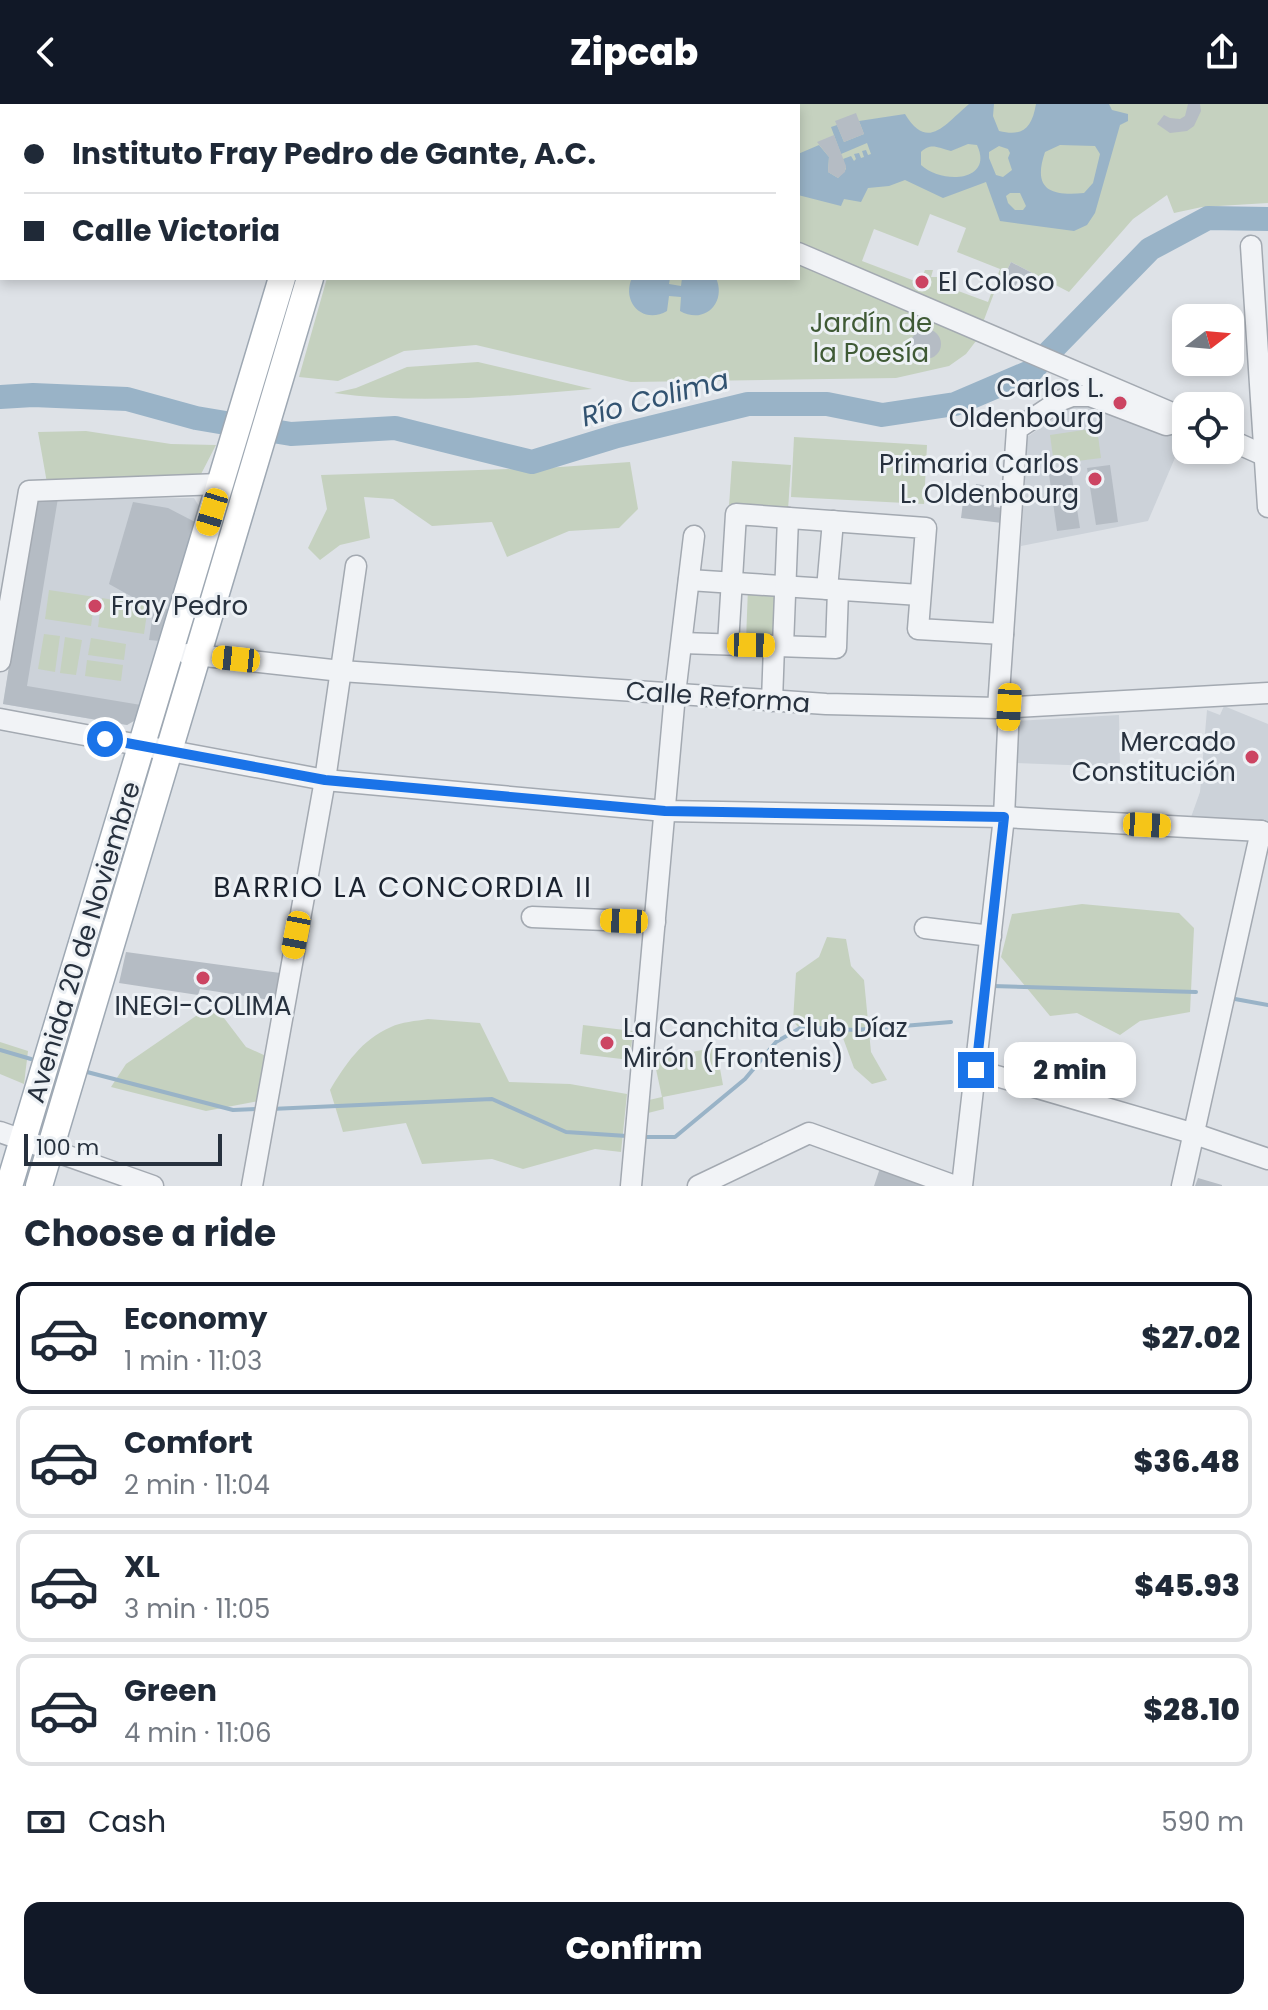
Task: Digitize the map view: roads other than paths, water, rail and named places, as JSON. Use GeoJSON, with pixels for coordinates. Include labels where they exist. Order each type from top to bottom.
{"type":"FeatureCollection","features":[{"type":"Feature","properties":{"kind":"main road","name":"Avenida 20 de Noviembre"},"geometry":{"type":"LineString","coordinates":[[9,1186],[12,1136],[142,746],[281,280]]}},
{"type":"Feature","properties":{"kind":"main road","name":"Avenida 20 de Noviembre"},"geometry":{"type":"LineString","coordinates":[[39,1186],[309,280]]}},
{"type":"Feature","properties":{"kind":"street"},"geometry":{"type":"LineString","coordinates":[[1251,246],[1260,273],[1268,507]]}},
{"type":"Feature","properties":{"kind":"street"},"geometry":{"type":"LineString","coordinates":[[800,254],[1172,414]]}},
{"type":"Feature","properties":{"kind":"street"},"geometry":{"type":"LineString","coordinates":[[962,1186],[1004,817],[1003,634],[1017,429],[1059,401],[1072,396],[1090,396],[1166,425],[1172,424]]}},
{"type":"Feature","properties":{"kind":"street"},"geometry":{"type":"LineString","coordinates":[[1244,446],[1266,456]]}},
{"type":"Feature","properties":{"kind":"street"},"geometry":{"type":"LineString","coordinates":[[0,661],[29,491],[222,478]]}},
{"type":"Feature","properties":{"kind":"street"},"geometry":{"type":"LineString","coordinates":[[728,644],[736,514],[926,528],[918,629],[1003,634]]}},
{"type":"Feature","properties":{"kind":"street"},"geometry":{"type":"LineString","coordinates":[[772,701],[778,646],[777,586],[788,518]]}},
{"type":"Feature","properties":{"kind":"street"},"geometry":{"type":"LineString","coordinates":[[682,643],[836,648],[833,521]]}},
{"type":"Feature","properties":{"kind":"street"},"geometry":{"type":"LineString","coordinates":[[631,1186],[675,694],[694,536]]}},
{"type":"Feature","properties":{"kind":"street"},"geometry":{"type":"LineString","coordinates":[[252,1186],[325,780],[356,566]]}},
{"type":"Feature","properties":{"kind":"street"},"geometry":{"type":"LineString","coordinates":[[689,580],[920,595]]}},
{"type":"Feature","properties":{"kind":"street","name":"Calle Reforma"},"geometry":{"type":"LineString","coordinates":[[170,652],[341,671],[826,704],[1003,708],[1268,693]]}},
{"type":"Feature","properties":{"kind":"street"},"geometry":{"type":"LineString","coordinates":[[0,719],[325,780],[665,811],[1004,817],[1264,832],[1182,1186]]}},
{"type":"Feature","properties":{"kind":"street"},"geometry":{"type":"LineString","coordinates":[[532,917],[655,922]]}},
{"type":"Feature","properties":{"kind":"street"},"geometry":{"type":"LineString","coordinates":[[925,928],[991,936]]}},
{"type":"Feature","properties":{"kind":"street"},"geometry":{"type":"LineString","coordinates":[[976,1070],[1195,1134],[1268,1159]]}},
{"type":"Feature","properties":{"kind":"street"},"geometry":{"type":"LineString","coordinates":[[698,1186],[809,1133],[955,1186]]}},
{"type":"Feature","properties":{"kind":"street"},"geometry":{"type":"LineString","coordinates":[[12,1136],[153,1186]]}},
{"type":"Feature","properties":{"kind":"water"},"geometry":{"type":"Polygon","coordinates":[[[969,104],[994,104],[993,116],[999,131],[1007,133],[1020,131],[1029,125],[1036,104],[1109,104],[1112,110],[1128,114],[1128,121],[1120,125],[1095,213],[1087,225],[1074,231],[1000,221],[986,182],[943,198],[905,180],[889,186],[868,188],[861,202],[844,199],[841,206],[800,196],[800,153],[819,145],[829,157],[828,172],[838,178],[846,169],[843,159],[851,156],[854,161],[854,154],[864,157],[862,151],[866,150],[868,155],[871,154],[867,143],[841,154],[831,127],[837,125],[844,142],[864,134],[859,121],[905,114],[921,131],[929,133],[944,126],[969,104]],[[968,144],[951,151],[928,147],[921,152],[921,165],[930,171],[953,177],[973,172],[979,166],[980,157],[977,145],[968,144]],[[1060,145],[1045,152],[1041,175],[1043,182],[1054,191],[1084,193],[1093,183],[1100,154],[1095,146],[1060,145]],[[999,146],[989,152],[989,158],[996,175],[1003,177],[1012,170],[1008,158],[1010,153],[999,146]],[[1020,193],[1006,196],[1008,203],[1015,210],[1023,210],[1026,206],[1020,193]]]}},
{"type":"Feature","properties":{"kind":"water"},"geometry":{"type":"Polygon","coordinates":[[[631,280],[670,280],[669,284],[681,286],[682,280],[717,280],[719,287],[716,303],[705,313],[689,315],[680,311],[681,297],[669,296],[667,311],[650,315],[636,309],[629,295],[631,280]]]}},
{"type":"Feature","properties":{"kind":"waterway","name":"Río Colima"},"geometry":{"type":"LineString","coordinates":[[0,397],[33,395],[127,399],[196,418],[291,434],[395,428],[532,462],[617,436],[748,404],[827,404],[882,415],[955,404],[1030,372],[1150,249],[1208,218],[1268,219]]}},
{"type":"Feature","properties":{"kind":"waterway"},"geometry":{"type":"LineString","coordinates":[[992,986],[1196,992]]}},
{"type":"Feature","properties":{"kind":"waterway"},"geometry":{"type":"LineString","coordinates":[[1235,999],[1268,1005]]}},
{"type":"Feature","properties":{"kind":"waterway"},"geometry":{"type":"LineString","coordinates":[[640,1137],[675,1137],[745,1079],[776,1042],[802,1027],[855,1030],[951,1022]]}},
{"type":"Feature","properties":{"kind":"waterway"},"geometry":{"type":"LineString","coordinates":[[0,1050],[31,1059]]}},
{"type":"Feature","properties":{"kind":"waterway"},"geometry":{"type":"LineString","coordinates":[[87,1072],[233,1110],[258,1109]]}},
{"type":"Feature","properties":{"kind":"waterway"},"geometry":{"type":"LineString","coordinates":[[271,1109],[492,1099],[566,1132],[627,1136]]}},
{"type":"Feature","properties":{"kind":"place","name":"El Coloso"},"geometry":{"type":"Point","coordinates":[922,282]}},
{"type":"Feature","properties":{"kind":"place","name":"Carlos L. Oldenbourg"},"geometry":{"type":"Point","coordinates":[1120,403]}},
{"type":"Feature","properties":{"kind":"place","name":"Primaria Carlos L. Oldenbourg"},"geometry":{"type":"Point","coordinates":[1095,479]}},
{"type":"Feature","properties":{"kind":"place","name":"Fray Pedro"},"geometry":{"type":"Point","coordinates":[95,606]}},
{"type":"Feature","properties":{"kind":"place","name":"Mercado Constitución"},"geometry":{"type":"Point","coordinates":[1252,757]}},
{"type":"Feature","properties":{"kind":"place","name":"INEGI-COLIMA"},"geometry":{"type":"Point","coordinates":[203,978]}},
{"type":"Feature","properties":{"kind":"place","name":"La Canchita Club Díaz Mirón (Frontenis)"},"geometry":{"type":"Point","coordinates":[607,1043]}},
{"type":"Feature","properties":{"kind":"district","name":"BARRIO LA CONCORDIA II"},"geometry":{"type":"Point","coordinates":[403,887]}},
{"type":"Feature","properties":{"kind":"park label","name":"Jardín de la Poesía"},"geometry":{"type":"Point","coordinates":[871,338]}}]}
